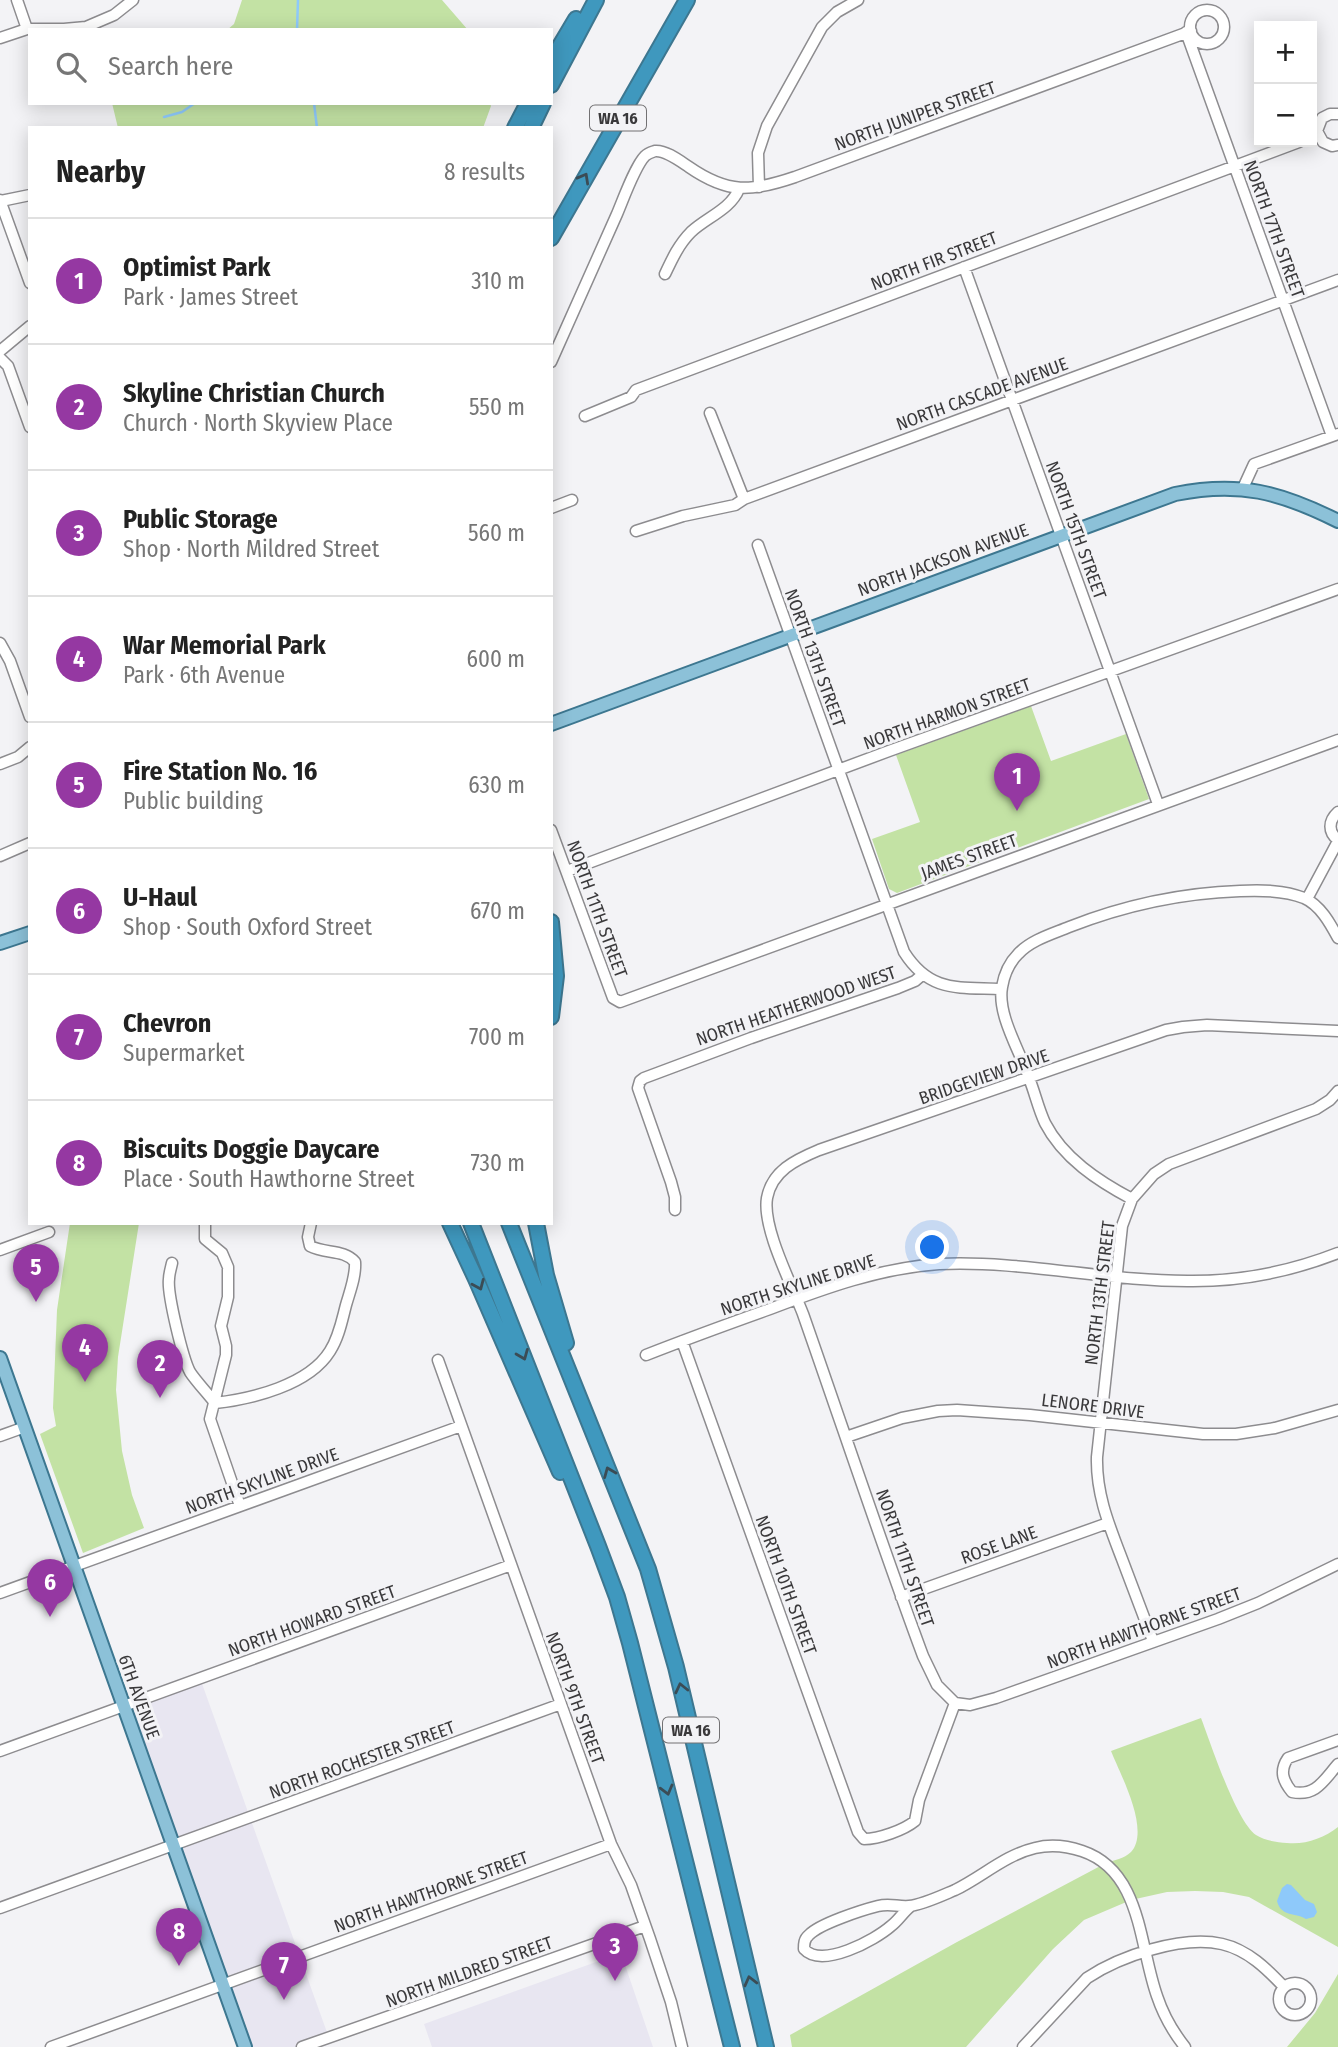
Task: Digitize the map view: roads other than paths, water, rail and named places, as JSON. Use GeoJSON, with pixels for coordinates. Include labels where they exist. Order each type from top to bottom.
{"type":"FeatureCollection","features":[{"type":"Feature","properties":{"kind":"highway"},"geometry":{"type":"LineString","coordinates":[[553,58],[587,0]]}},
{"type":"Feature","properties":{"kind":"highway"},"geometry":{"type":"LineString","coordinates":[[553,81],[596,0]]}},
{"type":"Feature","properties":{"kind":"highway","name":"WA 16"},"geometry":{"type":"LineString","coordinates":[[553,234],[687,0]]}},
{"type":"Feature","properties":{"kind":"highway"},"geometry":{"type":"LineString","coordinates":[[516,126],[527,105]]}},
{"type":"Feature","properties":{"kind":"highway"},"geometry":{"type":"LineString","coordinates":[[532,126],[542,105]]}},
{"type":"Feature","properties":{"kind":"highway"},"geometry":{"type":"LineString","coordinates":[[553,944],[556,976],[553,1001]]}},
{"type":"Feature","properties":{"kind":"highway"},"geometry":{"type":"LineString","coordinates":[[451,1225],[595,1556],[650,1724]]}},
{"type":"Feature","properties":{"kind":"highway","name":"WA 16"},"geometry":{"type":"LineString","coordinates":[[472,1225],[612,1584],[630,1643],[732,2047]]}},
{"type":"Feature","properties":{"kind":"highway","name":"WA 16"},"geometry":{"type":"LineString","coordinates":[[510,1225],[648,1569],[676,1667],[766,2047]]}},
{"type":"Feature","properties":{"kind":"highway"},"geometry":{"type":"LineString","coordinates":[[536,1225],[546,1275],[589,1421]]}},
{"type":"Feature","properties":{"kind":"main road","name":"NORTH JACKSON AVENUE"},"geometry":{"type":"LineString","coordinates":[[553,723],[1175,495],[1204,488],[1243,488],[1284,498],[1338,521]]}},
{"type":"Feature","properties":{"kind":"main road"},"geometry":{"type":"LineString","coordinates":[[0,943],[28,934]]}},
{"type":"Feature","properties":{"kind":"main road","name":"6TH AVENUE"},"geometry":{"type":"LineString","coordinates":[[0,1358],[245,2047]]}},
{"type":"Feature","properties":{"kind":"street"},"geometry":{"type":"LineString","coordinates":[[0,38],[27,29],[18,0]]}},
{"type":"Feature","properties":{"kind":"street"},"geometry":{"type":"LineString","coordinates":[[75,28],[86,27],[114,15],[133,0]]}},
{"type":"Feature","properties":{"kind":"street"},"geometry":{"type":"LineString","coordinates":[[759,187],[758,153],[766,126],[822,27],[837,12],[858,0]]}},
{"type":"Feature","properties":{"kind":"street","name":"NORTH JUNIPER STREET"},"geometry":{"type":"LineString","coordinates":[[553,358],[638,169],[652,152],[666,154],[704,178],[719,184],[739,189],[759,187],[795,177],[1188,32]]}},
{"type":"Feature","properties":{"kind":"street","name":"NORTH 17TH STREET"},"geometry":{"type":"LineString","coordinates":[[1188,32],[1234,166],[1335,435]]}},
{"type":"Feature","properties":{"kind":"street"},"geometry":{"type":"LineString","coordinates":[[1317,126],[1322,118],[1338,114]]}},
{"type":"Feature","properties":{"kind":"street"},"geometry":{"type":"LineString","coordinates":[[1317,138],[1327,145],[1338,145]]}},
{"type":"Feature","properties":{"kind":"street","name":"NORTH FIR STREET"},"geometry":{"type":"LineString","coordinates":[[585,416],[631,397],[636,390],[1285,147]]}},
{"type":"Feature","properties":{"kind":"street"},"geometry":{"type":"LineString","coordinates":[[664,274],[684,240],[733,201],[739,189]]}},
{"type":"Feature","properties":{"kind":"street"},"geometry":{"type":"LineString","coordinates":[[28,195],[0,200],[28,277]]}},
{"type":"Feature","properties":{"kind":"street","name":"NORTH 15TH STREET"},"geometry":{"type":"LineString","coordinates":[[964,267],[1158,804]]}},
{"type":"Feature","properties":{"kind":"street","name":"NORTH CASCADE AVENUE"},"geometry":{"type":"LineString","coordinates":[[636,531],[683,516],[735,505],[744,499],[1338,280]]}},
{"type":"Feature","properties":{"kind":"street"},"geometry":{"type":"LineString","coordinates":[[0,351],[28,328]]}},
{"type":"Feature","properties":{"kind":"street"},"geometry":{"type":"LineString","coordinates":[[0,358],[8,366],[28,421]]}},
{"type":"Feature","properties":{"kind":"street"},"geometry":{"type":"LineString","coordinates":[[710,412],[744,499]]}},
{"type":"Feature","properties":{"kind":"street"},"geometry":{"type":"LineString","coordinates":[[1243,488],[1254,464],[1335,435]]}},
{"type":"Feature","properties":{"kind":"street"},"geometry":{"type":"LineString","coordinates":[[553,507],[572,500]]}},
{"type":"Feature","properties":{"kind":"street","name":"NORTH 13TH STREET"},"geometry":{"type":"LineString","coordinates":[[758,545],[904,952],[922,975]]}},
{"type":"Feature","properties":{"kind":"street","name":"NORTH HARMON STREET"},"geometry":{"type":"LineString","coordinates":[[567,871],[1338,589]]}},
{"type":"Feature","properties":{"kind":"street"},"geometry":{"type":"LineString","coordinates":[[2,650],[28,712]]}},
{"type":"Feature","properties":{"kind":"street","name":"JAMES STREET"},"geometry":{"type":"LineString","coordinates":[[613,998],[617,1002],[626,1000],[1338,740]]}},
{"type":"Feature","properties":{"kind":"street"},"geometry":{"type":"LineString","coordinates":[[0,764],[18,757],[28,749]]}},
{"type":"Feature","properties":{"kind":"street"},"geometry":{"type":"LineString","coordinates":[[1307,899],[1338,841],[1332,834],[1330,825],[1338,812]]}},
{"type":"Feature","properties":{"kind":"street","name":"NORTH 11TH STREET"},"geometry":{"type":"LineString","coordinates":[[553,835],[613,998]]}},
{"type":"Feature","properties":{"kind":"street"},"geometry":{"type":"LineString","coordinates":[[0,856],[28,844]]}},
{"type":"Feature","properties":{"kind":"street"},"geometry":{"type":"LineString","coordinates":[[1338,937],[1324,915],[1307,899],[1294,895],[1268,891],[1214,892],[1167,898],[1127,907],[1057,931],[1025,948],[1012,960],[1001,989],[1004,1016],[1043,1118],[1060,1145],[1089,1173],[1132,1199],[1142,1185],[1169,1164],[1316,1109],[1331,1100],[1338,1091]]}},
{"type":"Feature","properties":{"kind":"street","name":"NORTH HEATHERWOOD WEST"},"geometry":{"type":"LineString","coordinates":[[675,1210],[671,1182],[638,1088],[644,1077],[898,988],[922,975],[931,981],[950,986],[1001,989]]}},
{"type":"Feature","properties":{"kind":"street","name":"BRIDGEVIEW DRIVE"},"geometry":{"type":"LineString","coordinates":[[797,1298],[767,1219],[767,1197],[774,1179],[799,1158],[1138,1039],[1183,1027],[1338,1031]]}},
{"type":"Feature","properties":{"kind":"street","name":"NORTH 13TH STREET"},"geometry":{"type":"LineString","coordinates":[[1132,1199],[1122,1226],[1096,1477],[1108,1523],[1153,1642]]}},
{"type":"Feature","properties":{"kind":"street"},"geometry":{"type":"LineString","coordinates":[[205,1225],[204,1237],[222,1253],[227,1263],[229,1278],[228,1297],[221,1326],[226,1354],[210,1419],[240,1506]]}},
{"type":"Feature","properties":{"kind":"street"},"geometry":{"type":"LineString","coordinates":[[215,1403],[237,1400],[288,1384],[312,1370],[330,1350],[340,1327],[355,1265],[354,1260],[345,1254],[318,1250],[310,1246],[308,1237],[311,1225]]}},
{"type":"Feature","properties":{"kind":"street"},"geometry":{"type":"LineString","coordinates":[[0,1250],[48,1232]]}},
{"type":"Feature","properties":{"kind":"street","name":"NORTH SKYLINE DRIVE"},"geometry":{"type":"LineString","coordinates":[[646,1355],[797,1298],[864,1276],[900,1269],[968,1264],[1173,1281],[1230,1279],[1282,1271],[1338,1253]]}},
{"type":"Feature","properties":{"kind":"street"},"geometry":{"type":"LineString","coordinates":[[172,1263],[169,1283],[183,1353],[192,1376],[215,1403]]}},
{"type":"Feature","properties":{"kind":"street","name":"NORTH 11TH STREET"},"geometry":{"type":"LineString","coordinates":[[797,1298],[901,1597],[933,1678],[955,1703]]}},
{"type":"Feature","properties":{"kind":"street","name":"NORTH 10TH STREET"},"geometry":{"type":"LineString","coordinates":[[682,1341],[858,1832],[864,1839],[908,1826],[915,1821],[919,1800],[955,1703]]}},
{"type":"Feature","properties":{"kind":"street","name":"NORTH 9TH STREET"},"geometry":{"type":"LineString","coordinates":[[438,1360],[611,1844],[631,1885],[668,1992],[682,2047]]}},
{"type":"Feature","properties":{"kind":"street","name":"LENORE DRIVE"},"geometry":{"type":"LineString","coordinates":[[846,1437],[902,1418],[938,1411],[1030,1415],[1203,1434],[1236,1434],[1275,1428],[1338,1410]]}},
{"type":"Feature","properties":{"kind":"street","name":"NORTH SKYLINE DRIVE"},"geometry":{"type":"LineString","coordinates":[[0,1594],[461,1426]]}},
{"type":"Feature","properties":{"kind":"street"},"geometry":{"type":"LineString","coordinates":[[0,1436],[24,1427]]}},
{"type":"Feature","properties":{"kind":"street","name":"ROSE LANE"},"geometry":{"type":"LineString","coordinates":[[901,1597],[1108,1523]]}},
{"type":"Feature","properties":{"kind":"street","name":"NORTH HAWTHORNE STREET"},"geometry":{"type":"LineString","coordinates":[[955,1703],[970,1705],[996,1698],[1258,1604],[1338,1564]]}},
{"type":"Feature","properties":{"kind":"street","name":"NORTH HOWARD STREET"},"geometry":{"type":"LineString","coordinates":[[0,1751],[511,1565]]}},
{"type":"Feature","properties":{"kind":"street","name":"NORTH ROCHESTER STREET"},"geometry":{"type":"LineString","coordinates":[[0,1908],[561,1704]]}},
{"type":"Feature","properties":{"kind":"street"},"geometry":{"type":"LineString","coordinates":[[1338,1740],[1288,1758],[1284,1763],[1283,1779],[1292,1792],[1309,1793],[1317,1788],[1338,1764]]}},
{"type":"Feature","properties":{"kind":"street","name":"NORTH HAWTHORNE STREET"},"geometry":{"type":"LineString","coordinates":[[51,2047],[611,1844]]}},
{"type":"Feature","properties":{"kind":"street"},"geometry":{"type":"LineString","coordinates":[[911,1906],[886,1931],[849,1949],[823,1956],[808,1954],[804,1950],[804,1941],[810,1934],[839,1920],[882,1905],[911,1906],[954,1891],[1025,1851],[1051,1846],[1075,1848],[1098,1858],[1123,1882],[1131,1900],[1156,1995],[1185,2047]]}},
{"type":"Feature","properties":{"kind":"street","name":"NORTH MILDRED STREET"},"geometry":{"type":"LineString","coordinates":[[302,2047],[645,1926]]}},
{"type":"Feature","properties":{"kind":"street"},"geometry":{"type":"LineString","coordinates":[[1023,2047],[1087,1978],[1107,1966],[1145,1952],[1190,1942],[1222,1944],[1251,1957],[1284,1987]]}},
{"type":"Feature","properties":{"kind":"street"},"geometry":{"type":"LineString","coordinates":[[1171,2047],[1178,2038]]}},
{"type":"Feature","properties":{"kind":"water"},"geometry":{"type":"Polygon","coordinates":[[[1287,1884],[1305,1900],[1314,1904],[1317,1912],[1314,1917],[1306,1919],[1282,1910],[1277,1901],[1282,1888],[1287,1884]]]}},
{"type":"Feature","properties":{"kind":"waterway"},"geometry":{"type":"LineString","coordinates":[[297,28],[298,0]]}},
{"type":"Feature","properties":{"kind":"waterway"},"geometry":{"type":"LineString","coordinates":[[164,117],[182,112],[192,105]]}},
{"type":"Feature","properties":{"kind":"waterway"},"geometry":{"type":"LineString","coordinates":[[314,105],[317,126]]}},
{"type":"Feature","properties":{"kind":"place","name":"Optimist Park"},"geometry":{"type":"Point","coordinates":[1017,811]}},
{"type":"Feature","properties":{"kind":"place","name":"Fire Station No. 16"},"geometry":{"type":"Point","coordinates":[36,1302]}},
{"type":"Feature","properties":{"kind":"place","name":"War Memorial Park"},"geometry":{"type":"Point","coordinates":[85,1382]}},
{"type":"Feature","properties":{"kind":"place","name":"Skyline Christian Church"},"geometry":{"type":"Point","coordinates":[160,1398]}},
{"type":"Feature","properties":{"kind":"place","name":"U-Haul"},"geometry":{"type":"Point","coordinates":[50,1617]}},
{"type":"Feature","properties":{"kind":"place","name":"Biscuits Doggie Daycare"},"geometry":{"type":"Point","coordinates":[179,1966]}},
{"type":"Feature","properties":{"kind":"place","name":"Public Storage"},"geometry":{"type":"Point","coordinates":[615,1981]}},
{"type":"Feature","properties":{"kind":"place","name":"Chevron"},"geometry":{"type":"Point","coordinates":[284,2000]}}]}
